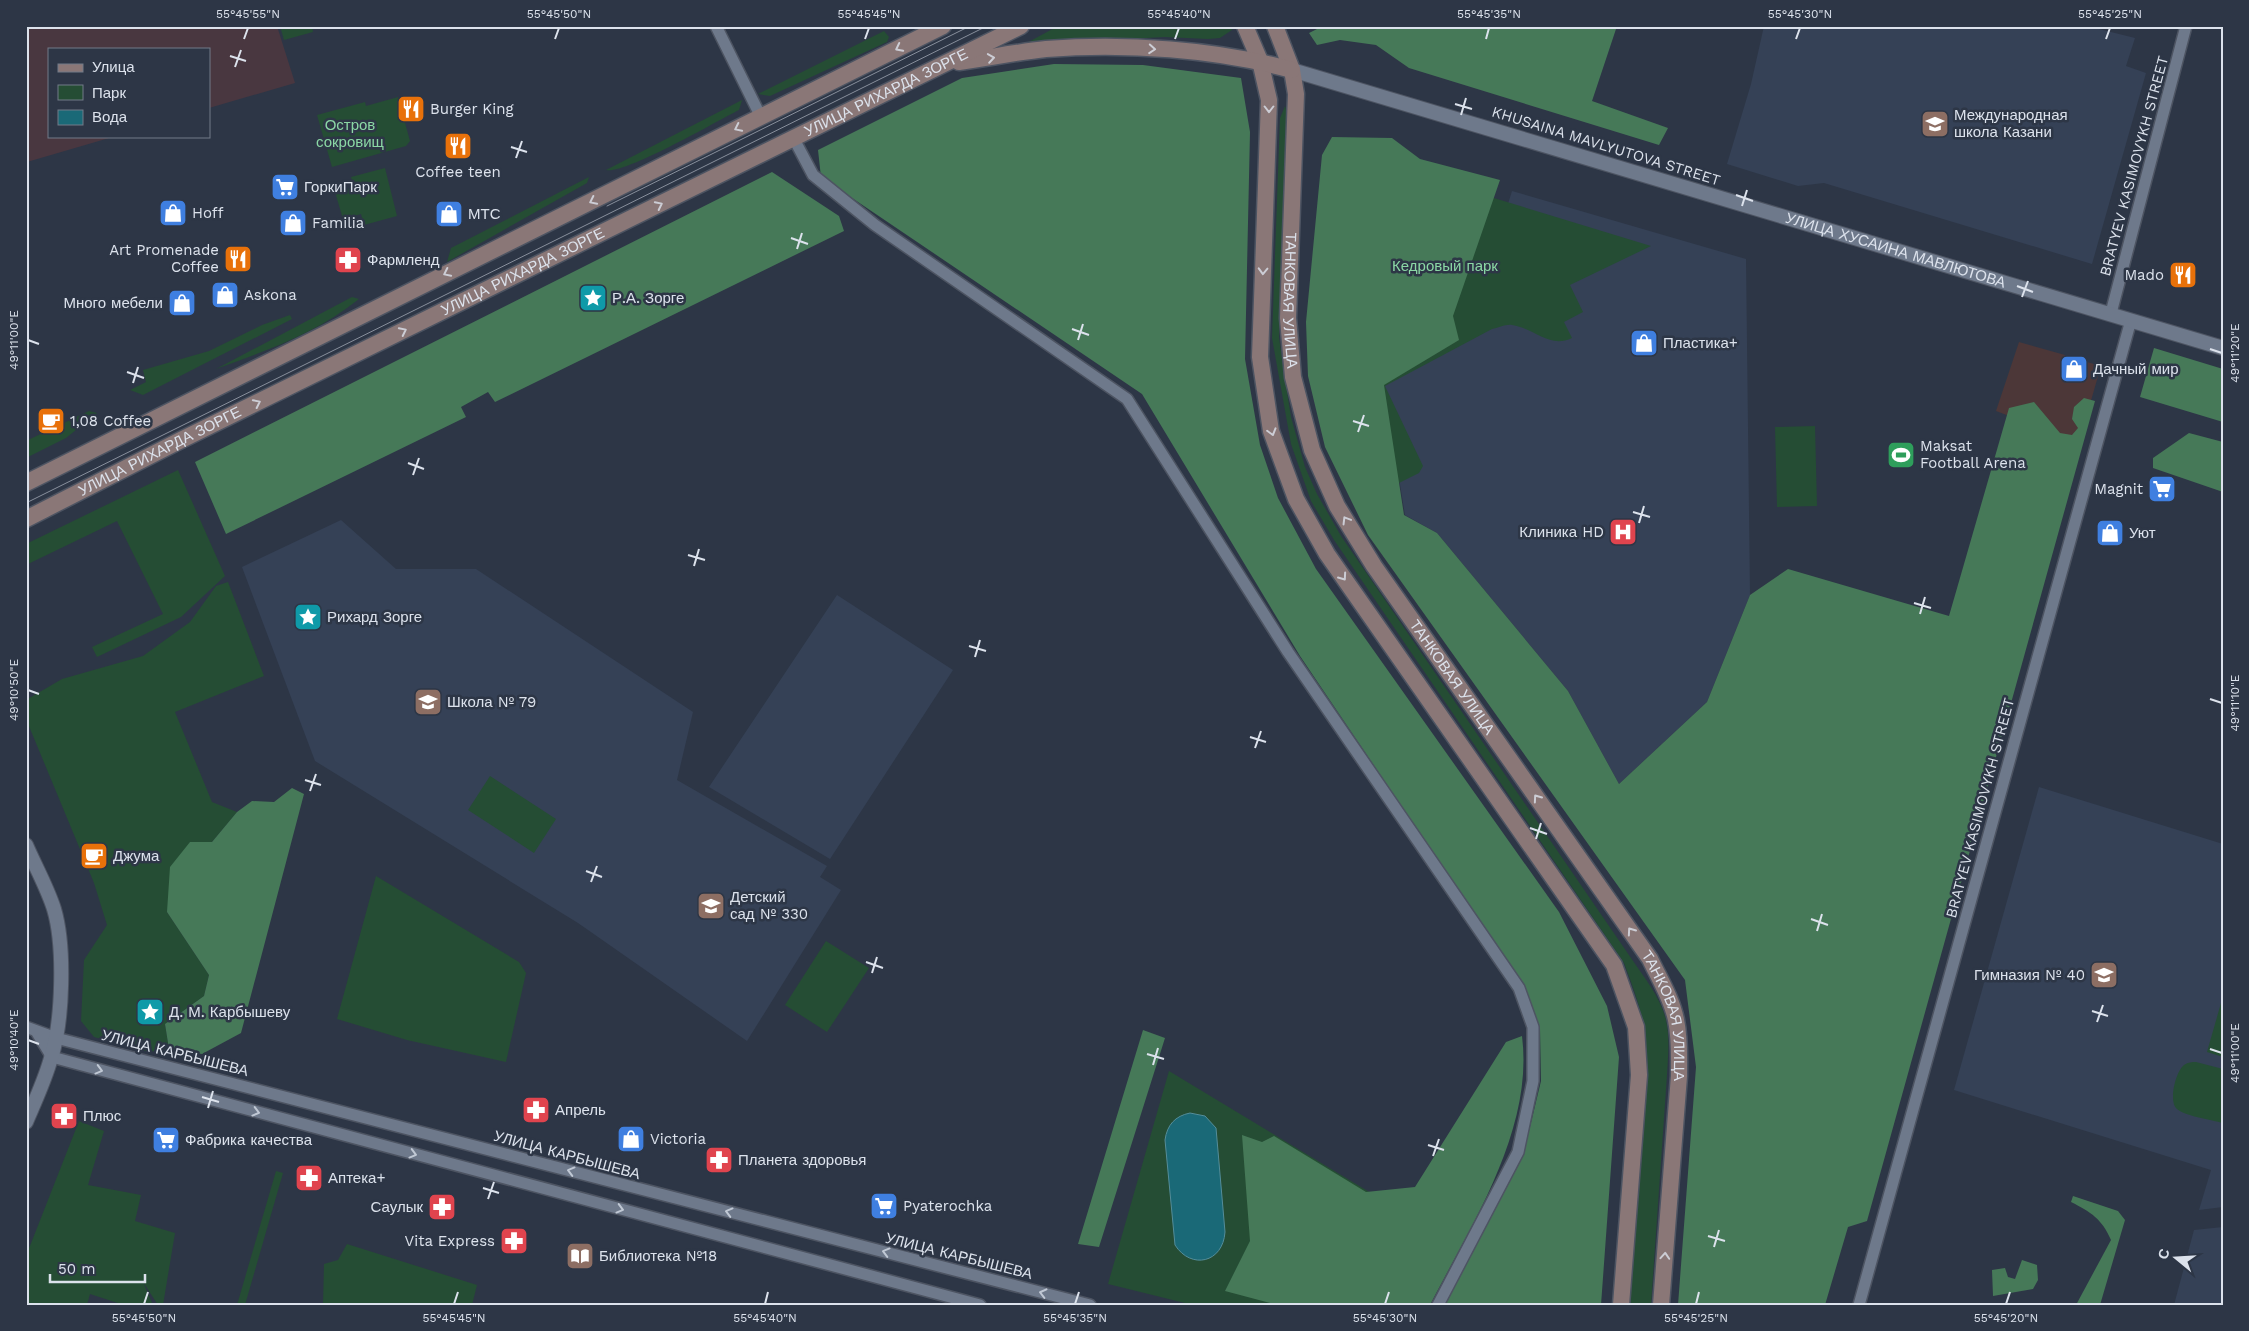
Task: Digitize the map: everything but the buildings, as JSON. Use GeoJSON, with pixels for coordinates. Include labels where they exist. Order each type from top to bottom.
{"type":"FeatureCollection","features":[{"type":"Feature","properties":{"kind":"main road","name":"УЛИЦА РИХАРДА ЗОРГЕ"},"geometry":{"type":"LineString","coordinates":[[26,483],[943,26]]}},
{"type":"Feature","properties":{"kind":"main road","name":"УЛИЦА РИХАРДА ЗОРГЕ"},"geometry":{"type":"LineString","coordinates":[[26,520],[199,432],[794,140],[1021,26]]}},
{"type":"Feature","properties":{"kind":"main road","name":"ТАНКОВАЯ УЛИЦА"},"geometry":{"type":"LineString","coordinates":[[1244,26],[1266,78],[1269,120],[1260,357],[1271,431],[1296,499],[1327,554],[1614,965],[1636,1028],[1639,1074],[1621,1305]]}},
{"type":"Feature","properties":{"kind":"main road","name":"ТАНКОВАЯ УЛИЦА"},"geometry":{"type":"LineString","coordinates":[[1275,26],[1292,70],[1296,94],[1297,122],[1288,318],[1293,377],[1312,450],[1337,506],[1374,566],[1650,958],[1670,1000],[1676,1019],[1679,1039],[1678,1076],[1661,1305]]}},
{"type":"Feature","properties":{"kind":"main road"},"geometry":{"type":"LineString","coordinates":[[942,65],[1046,49],[1121,47],[1260,61],[1292,70]]}},
{"type":"Feature","properties":{"kind":"street"},"geometry":{"type":"LineString","coordinates":[[716,26],[761,117]]}},
{"type":"Feature","properties":{"kind":"street","name":"BRATYEV KASIMOVYKH STREET"},"geometry":{"type":"LineString","coordinates":[[2111,313],[2186,26]]}},
{"type":"Feature","properties":{"kind":"street","name":"KHUSAINA MAVLYUTOVA STREET"},"geometry":{"type":"LineString","coordinates":[[1292,70],[2223,348]]}},
{"type":"Feature","properties":{"kind":"street"},"geometry":{"type":"LineString","coordinates":[[794,140],[813,175],[875,225],[1127,399],[1288,652],[1519,988],[1533,1027],[1533,1081],[1518,1152],[1438,1305]]}},
{"type":"Feature","properties":{"kind":"street","name":"BRATYEV KASIMOVYKH STREET"},"geometry":{"type":"LineString","coordinates":[[1859,1305],[2131,320]]}},
{"type":"Feature","properties":{"kind":"street"},"geometry":{"type":"LineString","coordinates":[[26,845],[54,909],[60,942],[61,972],[56,1038],[52,1057],[26,1122]]}},
{"type":"Feature","properties":{"kind":"street","name":"УЛИЦА КАРБЫШЕВА"},"geometry":{"type":"LineString","coordinates":[[31,1029],[56,1038],[1090,1305]]}},
{"type":"Feature","properties":{"kind":"street","name":"УЛИЦА КАРБЫШЕВА"},"geometry":{"type":"LineString","coordinates":[[31,1029],[52,1057]]}},
{"type":"Feature","properties":{"kind":"street"},"geometry":{"type":"LineString","coordinates":[[52,1057],[980,1305]]}},
{"type":"Feature","properties":{"kind":"shaded area"},"geometry":{"type":"Polygon","coordinates":[[[26,26],[277,26],[295,83],[210,108],[210,48],[48,48],[48,138],[109,138],[27,162],[26,26]]]}},
{"type":"Feature","properties":{"kind":"shaded area","name":"Международная школа Казани"},"geometry":{"type":"Polygon","coordinates":[[[1764,26],[2087,26],[2135,38],[2126,66],[2146,73],[2092,264],[1824,183],[1798,186],[1727,164],[1751,84],[1764,26]]]}},
{"type":"Feature","properties":{"kind":"shaded area"},"geometry":{"type":"Polygon","coordinates":[[[1512,191],[1746,259],[1750,595],[1707,702],[1619,784],[1568,691],[1437,533],[1405,515],[1384,385],[1467,336],[1512,191]]]}},
{"type":"Feature","properties":{"kind":"shaded area"},"geometry":{"type":"Polygon","coordinates":[[[2019,342],[2065,355],[2067,360],[2084,365],[2087,362],[2101,366],[2079,442],[1996,411],[2019,342]]]}},
{"type":"Feature","properties":{"kind":"shaded area","name":"Школа № 79"},"geometry":{"type":"Polygon","coordinates":[[[341,520],[396,569],[476,569],[693,712],[677,780],[827,866],[820,877],[841,890],[747,1041],[578,923],[315,761],[242,567],[341,520]]]}},
{"type":"Feature","properties":{"kind":"shaded area"},"geometry":{"type":"Polygon","coordinates":[[[837,595],[953,670],[830,859],[709,787],[837,595]]]}},
{"type":"Feature","properties":{"kind":"shaded area","name":"Гимназия № 40"},"geometry":{"type":"Polygon","coordinates":[[[2039,787],[2223,844],[2223,1207],[2199,1210],[2211,1170],[1954,1090],[2039,787]]]}},
{"type":"Feature","properties":{"kind":"shaded area"},"geometry":{"type":"Polygon","coordinates":[[[2223,1227],[2223,1305],[2174,1305],[2194,1230],[2223,1227]]]}},
{"type":"Feature","properties":{"kind":"green space"},"geometry":{"type":"Polygon","coordinates":[[[280,26],[312,26],[313,32],[284,40],[280,26]]]}},
{"type":"Feature","properties":{"kind":"green space"},"geometry":{"type":"Polygon","coordinates":[[[1058,26],[1230,26],[1232,30],[1220,38],[1208,39],[1164,37],[1023,45],[1058,26]]]}},
{"type":"Feature","properties":{"kind":"green space"},"geometry":{"type":"Polygon","coordinates":[[[1323,26],[1617,26],[1592,101],[1668,128],[1659,145],[1409,68],[1376,45],[1340,40],[1317,45],[1309,33],[1323,26]]]}},
{"type":"Feature","properties":{"kind":"green space"},"geometry":{"type":"Polygon","coordinates":[[[884,31],[889,37],[887,42],[770,96],[758,94],[884,31]]]}},
{"type":"Feature","properties":{"kind":"green space"},"geometry":{"type":"Polygon","coordinates":[[[1054,64],[1143,65],[1241,78],[1250,132],[1245,359],[1260,445],[1278,498],[1316,569],[1559,912],[1607,1006],[1619,1057],[1601,1305],[1445,1305],[1523,1156],[1541,1081],[1540,1029],[1522,985],[1300,656],[1142,394],[821,177],[818,150],[962,78],[1054,64]]]}},
{"type":"Feature","properties":{"kind":"green space","name":"Остров сокровищ"},"geometry":{"type":"Polygon","coordinates":[[[398,97],[410,141],[406,146],[332,167],[317,115],[365,102],[366,106],[398,97]]]}},
{"type":"Feature","properties":{"kind":"green space"},"geometry":{"type":"Polygon","coordinates":[[[742,100],[739,110],[671,146],[631,164],[606,170],[742,100]]]}},
{"type":"Feature","properties":{"kind":"green space"},"geometry":{"type":"Polygon","coordinates":[[[1285,106],[1289,117],[1279,337],[1291,417],[1305,467],[1317,494],[1341,536],[1646,980],[1664,1012],[1668,1034],[1668,1054],[1651,1305],[1628,1305],[1646,1044],[1641,1013],[1624,963],[1334,540],[1311,501],[1291,444],[1272,338],[1280,118],[1285,106]]]}},
{"type":"Feature","properties":{"kind":"green space"},"geometry":{"type":"Polygon","coordinates":[[[1332,137],[1392,138],[1420,159],[1500,180],[1453,316],[1459,340],[1384,385],[1404,515],[1437,533],[1568,691],[1619,784],[1707,702],[1750,595],[1788,569],[1949,616],[2009,408],[2034,402],[2060,433],[2072,435],[2078,428],[2072,419],[2074,407],[2084,398],[2095,401],[1867,1221],[1848,1227],[1825,1305],[1678,1305],[1696,1067],[1685,980],[1368,535],[1325,447],[1308,376],[1306,322],[1322,155],[1332,137]]]}},
{"type":"Feature","properties":{"kind":"green space","name":"Кедровый парк"},"geometry":{"type":"Polygon","coordinates":[[[1379,163],[1651,246],[1570,285],[1583,312],[1564,322],[1572,338],[1564,341],[1549,340],[1512,325],[1492,329],[1385,386],[1423,466],[1419,473],[1395,485],[1384,416],[1379,163]]]}},
{"type":"Feature","properties":{"kind":"green space","name":"Остров сокровищ"},"geometry":{"type":"Polygon","coordinates":[[[385,168],[397,216],[364,225],[361,214],[343,219],[335,192],[354,187],[351,177],[385,168]]]}},
{"type":"Feature","properties":{"kind":"green space"},"geometry":{"type":"Polygon","coordinates":[[[772,172],[839,216],[844,231],[495,402],[488,392],[461,407],[466,417],[226,534],[195,462],[772,172]]]}},
{"type":"Feature","properties":{"kind":"green space"},"geometry":{"type":"Polygon","coordinates":[[[589,177],[587,183],[447,262],[451,248],[589,177]]]}},
{"type":"Feature","properties":{"kind":"green space"},"geometry":{"type":"Polygon","coordinates":[[[352,297],[359,299],[326,322],[272,348],[216,369],[352,297]]]}},
{"type":"Feature","properties":{"kind":"green space"},"geometry":{"type":"Polygon","coordinates":[[[290,315],[292,319],[143,395],[130,390],[146,382],[143,370],[209,351],[262,325],[290,315]]]}},
{"type":"Feature","properties":{"kind":"green space"},"geometry":{"type":"Polygon","coordinates":[[[2154,348],[2223,369],[2223,422],[2140,397],[2154,348]]]}},
{"type":"Feature","properties":{"kind":"green space"},"geometry":{"type":"Polygon","coordinates":[[[89,411],[97,413],[66,438],[26,458],[26,441],[89,411]]]}},
{"type":"Feature","properties":{"kind":"green space"},"geometry":{"type":"Polygon","coordinates":[[[1815,426],[1817,506],[1777,507],[1775,427],[1815,426]]]}},
{"type":"Feature","properties":{"kind":"green space"},"geometry":{"type":"Polygon","coordinates":[[[2189,433],[2223,442],[2223,492],[2153,468],[2153,458],[2189,433]]]}},
{"type":"Feature","properties":{"kind":"green space"},"geometry":{"type":"Polygon","coordinates":[[[178,470],[225,576],[181,617],[97,657],[92,647],[163,614],[117,521],[26,565],[26,544],[178,470]]]}},
{"type":"Feature","properties":{"kind":"green space"},"geometry":{"type":"Polygon","coordinates":[[[228,582],[264,676],[175,712],[212,802],[237,812],[212,842],[190,842],[167,912],[209,975],[204,996],[165,1024],[169,1049],[149,1052],[94,1037],[81,1021],[84,960],[107,925],[94,883],[26,719],[26,700],[62,679],[143,656],[190,622],[216,586],[228,582]]]}},
{"type":"Feature","properties":{"kind":"green space"},"geometry":{"type":"Polygon","coordinates":[[[490,776],[556,819],[534,853],[468,810],[490,776]]]}},
{"type":"Feature","properties":{"kind":"green space"},"geometry":{"type":"Polygon","coordinates":[[[292,788],[304,794],[241,1033],[202,1054],[169,1049],[165,1024],[204,996],[209,975],[167,912],[170,867],[190,842],[212,842],[237,812],[252,801],[274,802],[292,788]]]}},
{"type":"Feature","properties":{"kind":"green space"},"geometry":{"type":"Polygon","coordinates":[[[376,876],[519,962],[526,973],[506,1062],[407,1040],[337,1019],[376,876]]]}},
{"type":"Feature","properties":{"kind":"green space"},"geometry":{"type":"Polygon","coordinates":[[[826,941],[869,968],[827,1032],[785,1005],[826,941]]]}},
{"type":"Feature","properties":{"kind":"green space"},"geometry":{"type":"Polygon","coordinates":[[[2223,996],[2223,1057],[2207,1052],[2223,996]]]}},
{"type":"Feature","properties":{"kind":"green space"},"geometry":{"type":"Polygon","coordinates":[[[1143,1030],[1165,1038],[1099,1247],[1078,1244],[1143,1030]]]}},
{"type":"Feature","properties":{"kind":"green space"},"geometry":{"type":"Polygon","coordinates":[[[1522,1036],[1523,1071],[1518,1106],[1509,1141],[1496,1176],[1480,1210],[1430,1305],[1278,1305],[1225,1291],[1250,1241],[1242,1135],[1262,1142],[1274,1136],[1366,1192],[1415,1187],[1506,1042],[1522,1036]]]}},
{"type":"Feature","properties":{"kind":"green space"},"geometry":{"type":"Polygon","coordinates":[[[2196,1062],[2223,1069],[2223,1123],[2186,1114],[2174,1105],[2173,1093],[2178,1073],[2186,1064],[2196,1062]]]}},
{"type":"Feature","properties":{"kind":"green space"},"geometry":{"type":"Polygon","coordinates":[[[1169,1071],[1457,1245],[1426,1305],[1193,1305],[1108,1284],[1169,1071]]]}},
{"type":"Feature","properties":{"kind":"green space"},"geometry":{"type":"Polygon","coordinates":[[[79,1121],[104,1131],[88,1185],[141,1195],[135,1221],[175,1233],[163,1305],[158,1305],[143,1282],[153,1305],[124,1305],[90,1294],[87,1305],[26,1305],[26,1256],[79,1121]]]}},
{"type":"Feature","properties":{"kind":"green space"},"geometry":{"type":"Polygon","coordinates":[[[276,1171],[283,1173],[245,1305],[237,1305],[276,1171]]]}},
{"type":"Feature","properties":{"kind":"green space"},"geometry":{"type":"Polygon","coordinates":[[[2073,1196],[2118,1211],[2125,1220],[2100,1305],[2076,1305],[2111,1240],[2100,1221],[2071,1202],[2073,1196]]]}},
{"type":"Feature","properties":{"kind":"green space"},"geometry":{"type":"Polygon","coordinates":[[[347,1244],[477,1285],[472,1305],[323,1305],[324,1264],[338,1260],[347,1244]]]}},
{"type":"Feature","properties":{"kind":"green space"},"geometry":{"type":"Polygon","coordinates":[[[2022,1260],[2037,1265],[2038,1280],[2033,1289],[1993,1296],[1992,1270],[2005,1268],[2008,1277],[2015,1279],[2022,1260]]]}},
{"type":"Feature","properties":{"kind":"water"},"geometry":{"type":"Polygon","coordinates":[[[1190,1113],[1205,1116],[1216,1128],[1225,1232],[1219,1251],[1205,1260],[1189,1258],[1175,1245],[1165,1140],[1173,1122],[1180,1116],[1190,1113]]]}},
{"type":"Feature","properties":{"kind":"tram line"},"geometry":{"type":"LineString","coordinates":[[607,206],[970,26]]}},
{"type":"Feature","properties":{"kind":"tram line"},"geometry":{"type":"LineString","coordinates":[[26,503],[987,26]]}},
{"type":"Feature","properties":{"kind":"place","name":"Burger King"},"geometry":{"type":"Point","coordinates":[411,109]}},
{"type":"Feature","properties":{"kind":"place","name":"Международная школа Казани"},"geometry":{"type":"Point","coordinates":[1935,124]}},
{"type":"Feature","properties":{"kind":"place","name":"Coffee teen"},"geometry":{"type":"Point","coordinates":[458,146]}},
{"type":"Feature","properties":{"kind":"place","name":"ГоркиПарк"},"geometry":{"type":"Point","coordinates":[285,187]}},
{"type":"Feature","properties":{"kind":"place","name":"Hoff"},"geometry":{"type":"Point","coordinates":[173,213]}},
{"type":"Feature","properties":{"kind":"place","name":"МТС"},"geometry":{"type":"Point","coordinates":[449,214]}},
{"type":"Feature","properties":{"kind":"place","name":"Familia"},"geometry":{"type":"Point","coordinates":[293,223]}},
{"type":"Feature","properties":{"kind":"place","name":"Art Promenade Coffee"},"geometry":{"type":"Point","coordinates":[238,259]}},
{"type":"Feature","properties":{"kind":"place","name":"Фармленд"},"geometry":{"type":"Point","coordinates":[348,260]}},
{"type":"Feature","properties":{"kind":"place","name":"Mado"},"geometry":{"type":"Point","coordinates":[2183,275]}},
{"type":"Feature","properties":{"kind":"place","name":"Askona"},"geometry":{"type":"Point","coordinates":[225,295]}},
{"type":"Feature","properties":{"kind":"place","name":"Р.А. Зорге"},"geometry":{"type":"Point","coordinates":[593,298]}},
{"type":"Feature","properties":{"kind":"place","name":"Много мебели"},"geometry":{"type":"Point","coordinates":[182,303]}},
{"type":"Feature","properties":{"kind":"place","name":"Пластика+"},"geometry":{"type":"Point","coordinates":[1644,343]}},
{"type":"Feature","properties":{"kind":"place","name":"Дачный мир"},"geometry":{"type":"Point","coordinates":[2074,369]}},
{"type":"Feature","properties":{"kind":"place","name":"1,08 Coffee"},"geometry":{"type":"Point","coordinates":[51,421]}},
{"type":"Feature","properties":{"kind":"place","name":"Maksat Football Arena"},"geometry":{"type":"Point","coordinates":[1901,455]}},
{"type":"Feature","properties":{"kind":"place","name":"Magnit"},"geometry":{"type":"Point","coordinates":[2162,489]}},
{"type":"Feature","properties":{"kind":"place","name":"Клиника HD"},"geometry":{"type":"Point","coordinates":[1623,532]}},
{"type":"Feature","properties":{"kind":"place","name":"Уют"},"geometry":{"type":"Point","coordinates":[2110,533]}},
{"type":"Feature","properties":{"kind":"place","name":"Рихард Зорге"},"geometry":{"type":"Point","coordinates":[308,617]}},
{"type":"Feature","properties":{"kind":"place","name":"Школа № 79"},"geometry":{"type":"Point","coordinates":[428,702]}},
{"type":"Feature","properties":{"kind":"place","name":"Джума"},"geometry":{"type":"Point","coordinates":[94,856]}},
{"type":"Feature","properties":{"kind":"place","name":"Детский сад № 330"},"geometry":{"type":"Point","coordinates":[711,906]}},
{"type":"Feature","properties":{"kind":"place","name":"Гимназия № 40"},"geometry":{"type":"Point","coordinates":[2104,975]}},
{"type":"Feature","properties":{"kind":"place","name":"Д. М. Карбышеву"},"geometry":{"type":"Point","coordinates":[150,1012]}},
{"type":"Feature","properties":{"kind":"place","name":"Апрель"},"geometry":{"type":"Point","coordinates":[536,1110]}},
{"type":"Feature","properties":{"kind":"place","name":"Плюс"},"geometry":{"type":"Point","coordinates":[64,1116]}},
{"type":"Feature","properties":{"kind":"place","name":"Victoria"},"geometry":{"type":"Point","coordinates":[631,1139]}},
{"type":"Feature","properties":{"kind":"place","name":"Фабрика качества"},"geometry":{"type":"Point","coordinates":[166,1140]}},
{"type":"Feature","properties":{"kind":"place","name":"Планета здоровья"},"geometry":{"type":"Point","coordinates":[719,1160]}},
{"type":"Feature","properties":{"kind":"place","name":"Аптека+"},"geometry":{"type":"Point","coordinates":[309,1178]}},
{"type":"Feature","properties":{"kind":"place","name":"Pyaterochka"},"geometry":{"type":"Point","coordinates":[884,1206]}},
{"type":"Feature","properties":{"kind":"place","name":"Саулык"},"geometry":{"type":"Point","coordinates":[442,1207]}},
{"type":"Feature","properties":{"kind":"place","name":"Vita Express"},"geometry":{"type":"Point","coordinates":[514,1241]}},
{"type":"Feature","properties":{"kind":"place","name":"Библиотека №18"},"geometry":{"type":"Point","coordinates":[580,1256]}}]}
